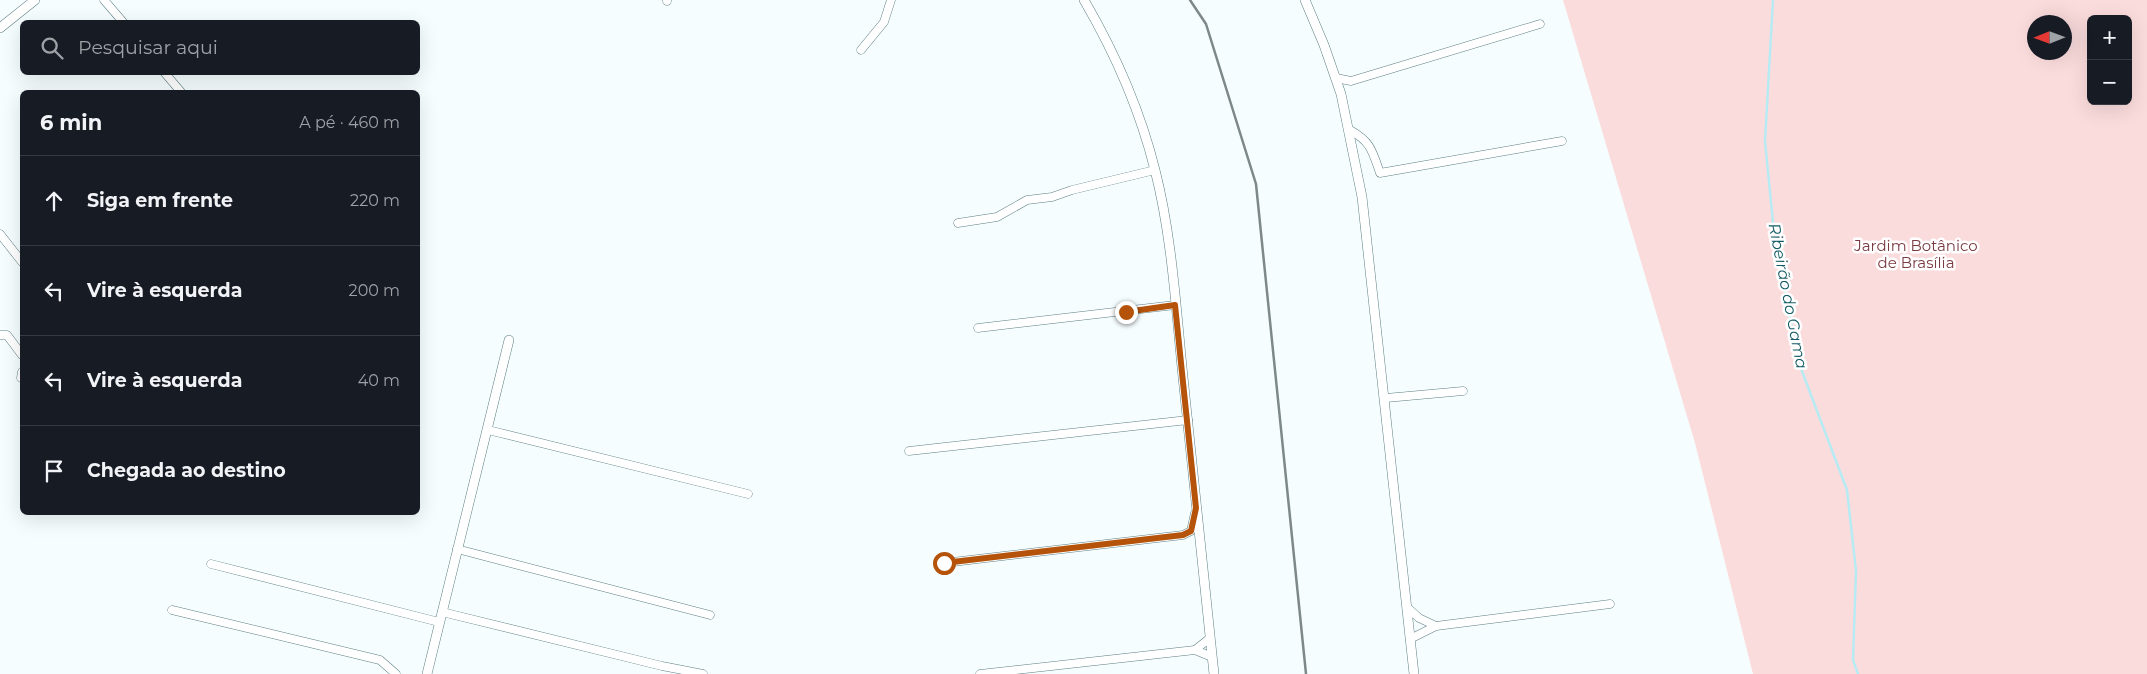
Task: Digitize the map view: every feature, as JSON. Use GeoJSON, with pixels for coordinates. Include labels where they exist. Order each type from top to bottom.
{"type":"FeatureCollection","features":[{"type":"Feature","properties":{"kind":"street"},"geometry":{"type":"LineString","coordinates":[[0,28],[35,0]]}},
{"type":"Feature","properties":{"kind":"street"},"geometry":{"type":"LineString","coordinates":[[104,0],[121,20]]}},
{"type":"Feature","properties":{"kind":"street"},"geometry":{"type":"LineString","coordinates":[[861,50],[884,22],[891,0]]}},
{"type":"Feature","properties":{"kind":"street"},"geometry":{"type":"LineString","coordinates":[[1084,0],[1104,35],[1122,74],[1155,170],[1162,200],[1188,420],[1214,674]]}},
{"type":"Feature","properties":{"kind":"street"},"geometry":{"type":"LineString","coordinates":[[1305,0],[1341,94],[1350,130],[1362,197],[1386,398],[1414,674]]}},
{"type":"Feature","properties":{"kind":"street"},"geometry":{"type":"LineString","coordinates":[[1336,78],[1351,81],[1540,24]]}},
{"type":"Feature","properties":{"kind":"street"},"geometry":{"type":"LineString","coordinates":[[167,75],[179,90]]}},
{"type":"Feature","properties":{"kind":"street"},"geometry":{"type":"LineString","coordinates":[[1341,94],[1351,81]]}},
{"type":"Feature","properties":{"kind":"street"},"geometry":{"type":"LineString","coordinates":[[1350,130],[1365,139],[1380,173],[1562,141]]}},
{"type":"Feature","properties":{"kind":"street"},"geometry":{"type":"LineString","coordinates":[[958,223],[997,217],[1027,200],[1052,197],[1072,190],[1155,170]]}},
{"type":"Feature","properties":{"kind":"street"},"geometry":{"type":"LineString","coordinates":[[0,234],[20,259]]}},
{"type":"Feature","properties":{"kind":"street"},"geometry":{"type":"LineString","coordinates":[[978,328],[1175,305]]}},
{"type":"Feature","properties":{"kind":"street"},"geometry":{"type":"LineString","coordinates":[[0,335],[7,335],[20,353]]}},
{"type":"Feature","properties":{"kind":"street"},"geometry":{"type":"LineString","coordinates":[[427,674],[510,340]]}},
{"type":"Feature","properties":{"kind":"street"},"geometry":{"type":"LineString","coordinates":[[1386,398],[1463,391]]}},
{"type":"Feature","properties":{"kind":"street"},"geometry":{"type":"LineString","coordinates":[[909,451],[1188,420]]}},
{"type":"Feature","properties":{"kind":"street"},"geometry":{"type":"LineString","coordinates":[[488,430],[748,494]]}},
{"type":"Feature","properties":{"kind":"street"},"geometry":{"type":"LineString","coordinates":[[944,563],[1183,535],[1189,533],[1193,528],[1196,508]]}},
{"type":"Feature","properties":{"kind":"street"},"geometry":{"type":"LineString","coordinates":[[457,549],[710,616]]}},
{"type":"Feature","properties":{"kind":"street"},"geometry":{"type":"LineString","coordinates":[[211,564],[439,622]]}},
{"type":"Feature","properties":{"kind":"street"},"geometry":{"type":"LineString","coordinates":[[1410,639],[1436,626],[1610,604]]}},
{"type":"Feature","properties":{"kind":"street"},"geometry":{"type":"LineString","coordinates":[[1408,608],[1419,618],[1436,626]]}},
{"type":"Feature","properties":{"kind":"street"},"geometry":{"type":"LineString","coordinates":[[172,610],[380,660],[396,674]]}},
{"type":"Feature","properties":{"kind":"street"},"geometry":{"type":"LineString","coordinates":[[442,612],[662,666],[703,674]]}},
{"type":"Feature","properties":{"kind":"street"},"geometry":{"type":"LineString","coordinates":[[1196,650],[1210,638]]}},
{"type":"Feature","properties":{"kind":"street"},"geometry":{"type":"LineString","coordinates":[[980,674],[1196,650],[1212,657]]}},
{"type":"Feature","properties":{"kind":"green space","name":"Jardim Botânico de Brasília"},"geometry":{"type":"Polygon","coordinates":[[[1563,0],[2147,0],[2147,674],[1753,674],[1695,443],[1563,0]]]}},
{"type":"Feature","properties":{"kind":"waterway","name":"Ribeirão do Gama"},"geometry":{"type":"LineString","coordinates":[[1773,0],[1765,141],[1775,243],[1800,366],[1847,490],[1856,571],[1853,660],[1858,674]]}},
{"type":"Feature","properties":{"kind":"railway"},"geometry":{"type":"LineString","coordinates":[[1190,0],[1206,24],[1256,184],[1306,674]]}},
{"type":"Feature","properties":{"kind":"route"},"geometry":{"type":"LineString","coordinates":[[944,563],[1183,535],[1191,531],[1196,508],[1175,305],[1126,312]]}}]}
